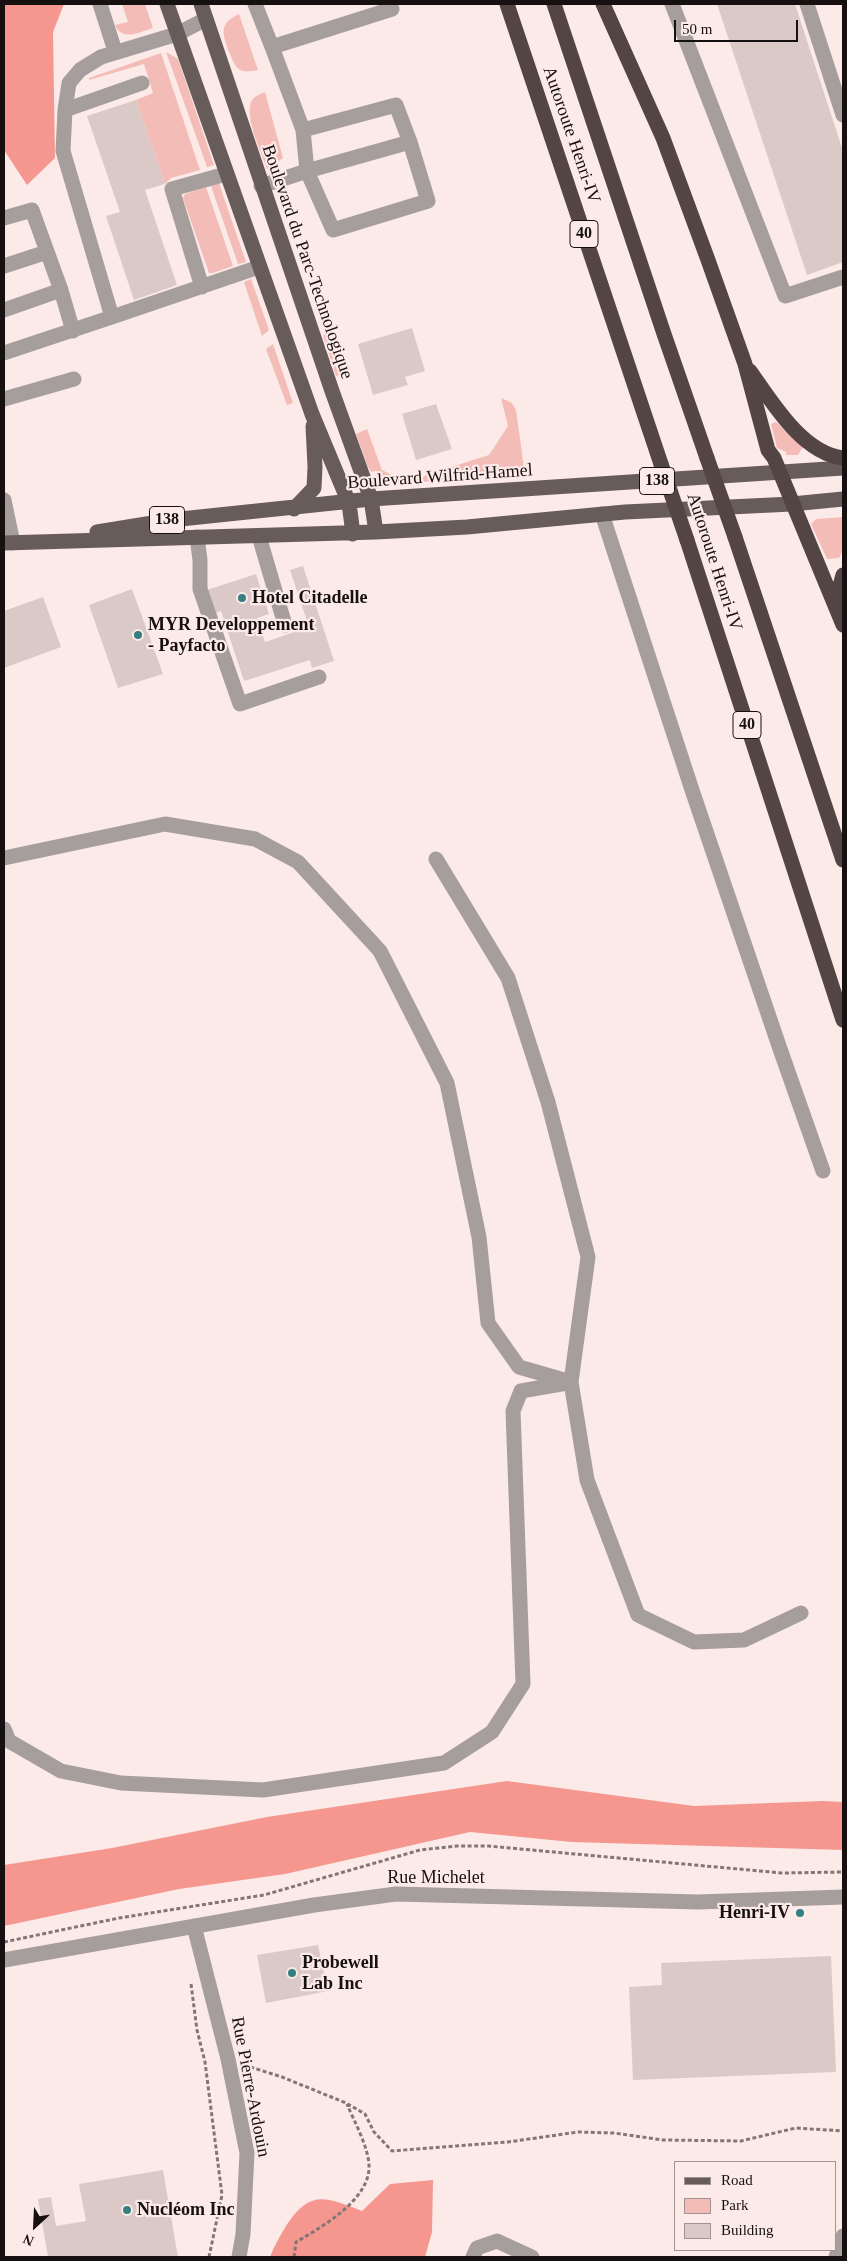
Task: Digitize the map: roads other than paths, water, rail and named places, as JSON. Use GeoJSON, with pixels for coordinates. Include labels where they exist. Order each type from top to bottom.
{"type":"FeatureCollection","features":[{"type":"Feature","properties":{"kind":"highway","name":"Autoroute Henri-IV"},"geometry":{"type":"LineString","coordinates":[[507,4],[662,464],[843,1020]]}},
{"type":"Feature","properties":{"kind":"highway","name":"Autoroute Henri-IV"},"geometry":{"type":"LineString","coordinates":[[554,4],[662,331],[735,537],[843,860]]}},
{"type":"Feature","properties":{"kind":"highway"},"geometry":{"type":"LineString","coordinates":[[603,4],[662,138],[745,364],[766,444],[842,622]]}},
{"type":"Feature","properties":{"kind":"highway"},"geometry":{"type":"LineString","coordinates":[[745,364],[783,418],[826,453],[843,458]]}},
{"type":"Feature","properties":{"kind":"highway"},"geometry":{"type":"LineString","coordinates":[[842,622],[840,586],[843,575]]}},
{"type":"Feature","properties":{"kind":"main road"},"geometry":{"type":"LineString","coordinates":[[167,4],[176,34],[312,414],[349,502],[353,534]]}},
{"type":"Feature","properties":{"kind":"main road","name":"Boulevard du Parc-Technologique"},"geometry":{"type":"LineString","coordinates":[[201,4],[354,455],[371,499],[376,532]]}},
{"type":"Feature","properties":{"kind":"main road"},"geometry":{"type":"LineString","coordinates":[[294,509],[314,488],[315,467],[312,414]]}},
{"type":"Feature","properties":{"kind":"main road","name":"Boulevard Wilfrid-Hamel"},"geometry":{"type":"LineString","coordinates":[[42,542],[171,520],[294,509],[371,499],[843,468]]}},
{"type":"Feature","properties":{"kind":"main road","name":"Boulevard Wilfrid-Hamel"},"geometry":{"type":"LineString","coordinates":[[8,543],[353,534],[467,527],[602,514],[737,505],[792,504],[843,499]]}},
{"type":"Feature","properties":{"kind":"street"},"geometry":{"type":"LineString","coordinates":[[100,4],[116,51]]}},
{"type":"Feature","properties":{"kind":"street"},"geometry":{"type":"LineString","coordinates":[[255,4],[304,130],[307,171],[333,230],[428,201],[410,142],[396,105],[304,130]]}},
{"type":"Feature","properties":{"kind":"street"},"geometry":{"type":"LineString","coordinates":[[672,4],[785,296],[843,277]]}},
{"type":"Feature","properties":{"kind":"street"},"geometry":{"type":"LineString","coordinates":[[807,4],[843,115]]}},
{"type":"Feature","properties":{"kind":"street"},"geometry":{"type":"LineString","coordinates":[[272,47],[392,9]]}},
{"type":"Feature","properties":{"kind":"street"},"geometry":{"type":"LineString","coordinates":[[112,317],[63,151],[65,110],[69,83],[80,70],[116,51],[176,34],[206,19]]}},
{"type":"Feature","properties":{"kind":"street"},"geometry":{"type":"LineString","coordinates":[[65,110],[142,84]]}},
{"type":"Feature","properties":{"kind":"street"},"geometry":{"type":"LineString","coordinates":[[262,186],[307,171],[410,142]]}},
{"type":"Feature","properties":{"kind":"street"},"geometry":{"type":"LineString","coordinates":[[202,287],[172,189],[226,174]]}},
{"type":"Feature","properties":{"kind":"street"},"geometry":{"type":"LineString","coordinates":[[4,218],[32,210],[74,331]]}},
{"type":"Feature","properties":{"kind":"street"},"geometry":{"type":"LineString","coordinates":[[4,266],[47,252]]}},
{"type":"Feature","properties":{"kind":"street"},"geometry":{"type":"LineString","coordinates":[[4,353],[74,331],[259,267]]}},
{"type":"Feature","properties":{"kind":"street"},"geometry":{"type":"LineString","coordinates":[[4,310],[61,290]]}},
{"type":"Feature","properties":{"kind":"street"},"geometry":{"type":"LineString","coordinates":[[4,398],[74,379]]}},
{"type":"Feature","properties":{"kind":"street"},"geometry":{"type":"LineString","coordinates":[[4,500],[8,543]]}},
{"type":"Feature","properties":{"kind":"street"},"geometry":{"type":"LineString","coordinates":[[602,514],[778,1046],[823,1171]]}},
{"type":"Feature","properties":{"kind":"street"},"geometry":{"type":"LineString","coordinates":[[258,536],[285,626]]}},
{"type":"Feature","properties":{"kind":"street"},"geometry":{"type":"LineString","coordinates":[[197,537],[200,560],[200,589],[240,704],[320,677]]}},
{"type":"Feature","properties":{"kind":"street"},"geometry":{"type":"LineString","coordinates":[[4,858],[165,824],[255,839],[298,862],[380,951],[447,1083],[479,1237],[488,1322],[519,1367],[571,1382]]}},
{"type":"Feature","properties":{"kind":"street"},"geometry":{"type":"LineString","coordinates":[[436,859],[508,978],[555,1129],[588,1257],[571,1382],[587,1480],[638,1615],[694,1642],[744,1640],[801,1613]]}},
{"type":"Feature","properties":{"kind":"street"},"geometry":{"type":"LineString","coordinates":[[4,1728],[9,1740],[60,1771],[121,1783],[263,1790],[444,1763],[492,1732],[523,1684],[512,1410],[521,1391],[571,1382]]}},
{"type":"Feature","properties":{"kind":"street","name":"Rue Michelet"},"geometry":{"type":"LineString","coordinates":[[4,1960],[314,1905],[396,1894],[698,1902],[843,1897]]}},
{"type":"Feature","properties":{"kind":"street","name":"Rue Pierre-Ardouin"},"geometry":{"type":"LineString","coordinates":[[194,1926],[228,2059],[247,2153],[243,2234],[239,2257]]}},
{"type":"Feature","properties":{"kind":"street"},"geometry":{"type":"LineString","coordinates":[[836,2257],[843,2236]]}},
{"type":"Feature","properties":{"kind":"street"},"geometry":{"type":"LineString","coordinates":[[473,2257],[477,2248],[497,2241],[532,2257]]}},
{"type":"Feature","properties":{"kind":"place","name":"Hotel Citadelle"},"geometry":{"type":"Point","coordinates":[242,598]}},
{"type":"Feature","properties":{"kind":"place","name":"MYR Developpement - Payfacto"},"geometry":{"type":"Point","coordinates":[138,635]}},
{"type":"Feature","properties":{"kind":"place","name":"Henri-IV"},"geometry":{"type":"Point","coordinates":[800,1913]}},
{"type":"Feature","properties":{"kind":"place","name":"Probewell Lab Inc"},"geometry":{"type":"Point","coordinates":[292,1973]}},
{"type":"Feature","properties":{"kind":"place","name":"Nucléom Inc"},"geometry":{"type":"Point","coordinates":[127,2210]}}]}
